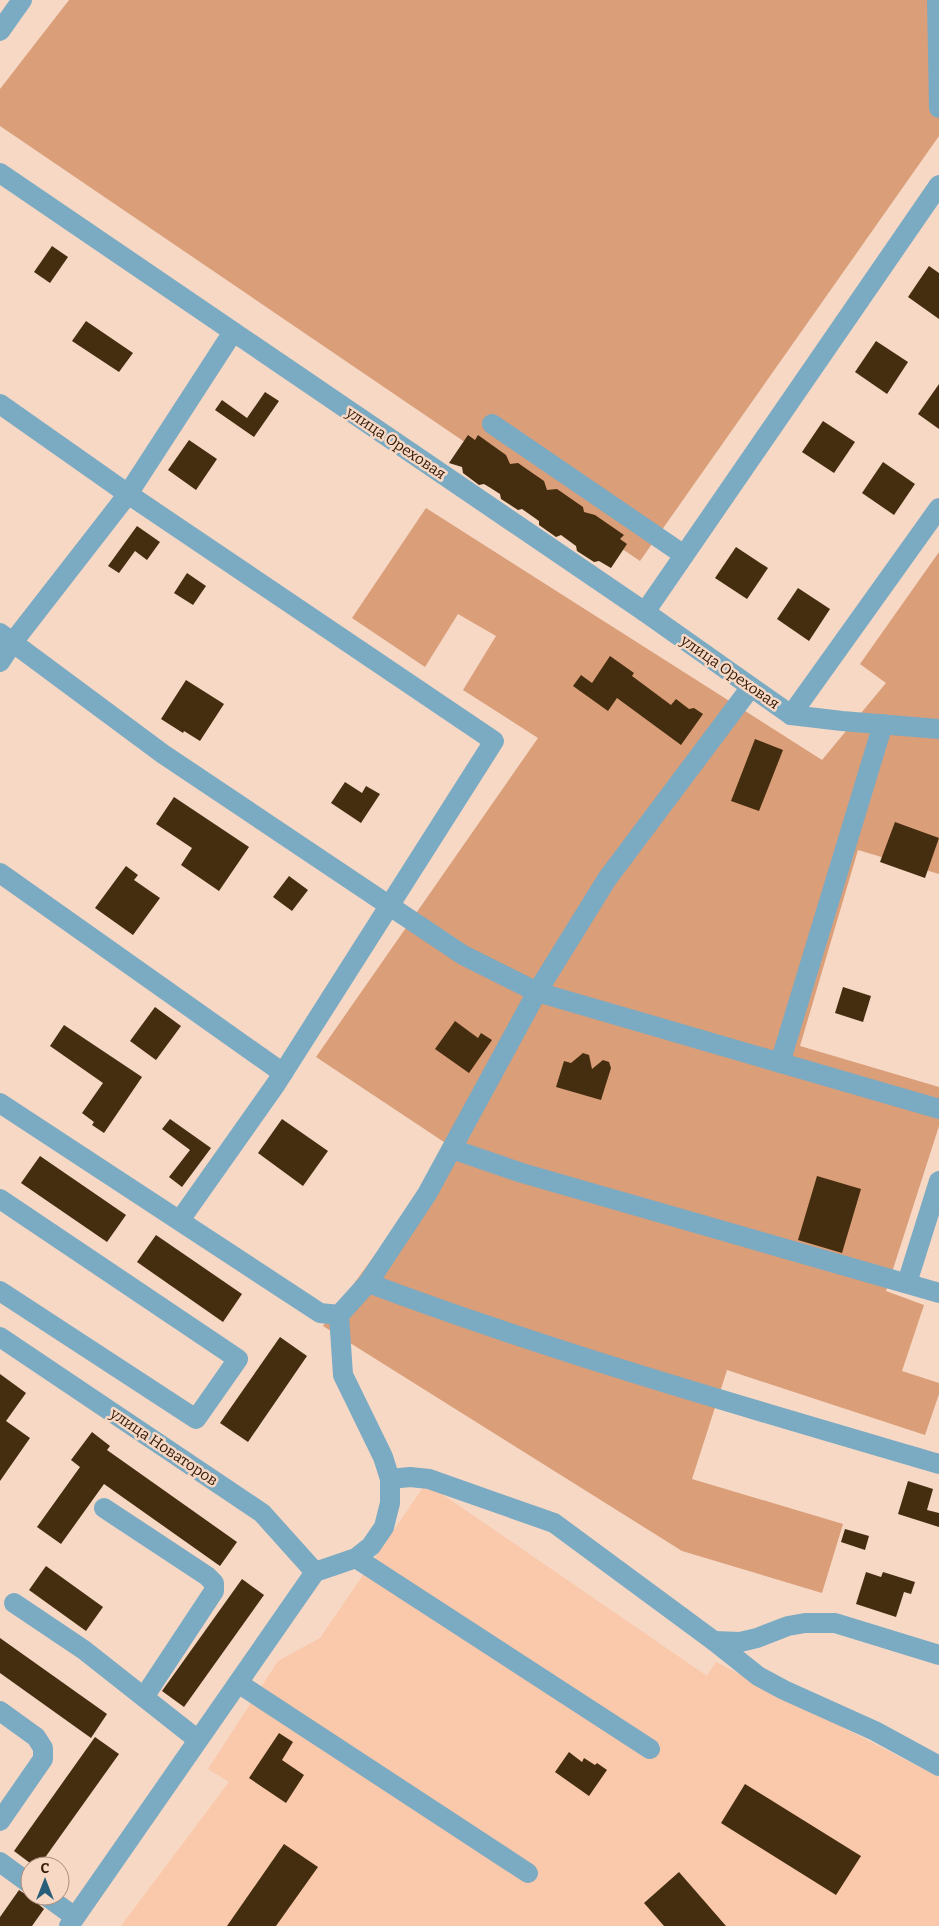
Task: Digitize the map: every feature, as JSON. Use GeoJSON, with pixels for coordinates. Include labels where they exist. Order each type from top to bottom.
{"type":"FeatureCollection","features":[{"type":"Feature","properties":{"kind":"street"},"geometry":{"type":"LineString","coordinates":[[0,31],[22,0]]}},
{"type":"Feature","properties":{"kind":"street"},"geometry":{"type":"LineString","coordinates":[[937,0],[939,108]]}},
{"type":"Feature","properties":{"kind":"street","name":"улица Ореховая"},"geometry":{"type":"LineString","coordinates":[[0,173],[645,612],[791,715]]}},
{"type":"Feature","properties":{"kind":"street"},"geometry":{"type":"LineString","coordinates":[[645,612],[939,185]]}},
{"type":"Feature","properties":{"kind":"street"},"geometry":{"type":"LineString","coordinates":[[0,662],[6,637],[128,494],[233,332]]}},
{"type":"Feature","properties":{"kind":"street"},"geometry":{"type":"LineString","coordinates":[[0,404],[128,494],[494,741],[284,1073],[180,1220]]}},
{"type":"Feature","properties":{"kind":"street"},"geometry":{"type":"LineString","coordinates":[[492,424],[684,556]]}},
{"type":"Feature","properties":{"kind":"street"},"geometry":{"type":"LineString","coordinates":[[939,508],[791,715],[939,729]]}},
{"type":"Feature","properties":{"kind":"street"},"geometry":{"type":"LineString","coordinates":[[6,637],[163,754],[463,955],[536,992],[939,1109]]}},
{"type":"Feature","properties":{"kind":"street"},"geometry":{"type":"LineString","coordinates":[[56,1906],[72,1922],[315,1572],[356,1558],[371,1546],[384,1527],[390,1503],[390,1479],[383,1457],[343,1376],[339,1315],[368,1284],[427,1194],[536,992],[607,879],[751,687]]}},
{"type":"Feature","properties":{"kind":"street"},"geometry":{"type":"LineString","coordinates":[[780,1063],[883,724]]}},
{"type":"Feature","properties":{"kind":"street"},"geometry":{"type":"LineString","coordinates":[[0,873],[284,1073]]}},
{"type":"Feature","properties":{"kind":"street"},"geometry":{"type":"LineString","coordinates":[[0,1103],[320,1313],[339,1315]]}},
{"type":"Feature","properties":{"kind":"street"},"geometry":{"type":"LineString","coordinates":[[452,1149],[522,1174],[939,1293]]}},
{"type":"Feature","properties":{"kind":"street"},"geometry":{"type":"LineString","coordinates":[[907,1283],[939,1180]]}},
{"type":"Feature","properties":{"kind":"street"},"geometry":{"type":"LineString","coordinates":[[0,1199],[238,1359],[196,1419],[0,1291]]}},
{"type":"Feature","properties":{"kind":"street"},"geometry":{"type":"LineString","coordinates":[[368,1284],[459,1317],[690,1390],[939,1464]]}},
{"type":"Feature","properties":{"kind":"street","name":"улица Новаторов"},"geometry":{"type":"LineString","coordinates":[[0,1337],[262,1513],[315,1572]]}},
{"type":"Feature","properties":{"kind":"street"},"geometry":{"type":"LineString","coordinates":[[390,1479],[410,1477],[429,1479],[554,1523],[714,1641],[758,1676],[875,1731],[939,1766]]}},
{"type":"Feature","properties":{"kind":"street"},"geometry":{"type":"LineString","coordinates":[[104,1508],[207,1576],[214,1583],[214,1591],[144,1698]]}},
{"type":"Feature","properties":{"kind":"street"},"geometry":{"type":"LineString","coordinates":[[356,1558],[650,1749]]}},
{"type":"Feature","properties":{"kind":"street"},"geometry":{"type":"LineString","coordinates":[[14,1603],[84,1650],[198,1740]]}},
{"type":"Feature","properties":{"kind":"street"},"geometry":{"type":"LineString","coordinates":[[714,1641],[740,1642],[757,1638],[788,1626],[805,1623],[835,1623],[939,1655]]}},
{"type":"Feature","properties":{"kind":"street"},"geometry":{"type":"LineString","coordinates":[[238,1683],[528,1873]]}},
{"type":"Feature","properties":{"kind":"street"},"geometry":{"type":"LineString","coordinates":[[0,1711],[36,1737],[43,1748],[43,1758],[0,1821]]}},
{"type":"Feature","properties":{"kind":"street"},"geometry":{"type":"LineString","coordinates":[[0,1862],[20,1877]]}},
{"type":"Feature","properties":{"kind":"shaded area"},"geometry":{"type":"Polygon","coordinates":[[[69,0],[939,0],[939,136],[640,561],[0,126],[0,89],[69,0]]]}},
{"type":"Feature","properties":{"kind":"shaded area"},"geometry":{"type":"Polygon","coordinates":[[[426,508],[822,760],[886,683],[860,664],[939,552],[939,874],[858,850],[800,1046],[939,1087],[939,1126],[886,1291],[924,1305],[902,1371],[939,1383],[939,1394],[925,1435],[727,1370],[692,1479],[843,1524],[822,1593],[682,1551],[323,1326],[453,1148],[316,1057],[538,738],[463,690],[496,636],[458,614],[425,667],[352,618],[426,508]]]}},
{"type":"Feature","properties":{"kind":"shaded area"},"geometry":{"type":"Polygon","coordinates":[[[426,1483],[707,1676],[716,1662],[939,1777],[939,1926],[121,1926],[229,1782],[208,1769],[278,1661],[320,1638],[426,1483]]]}},
{"type":"Feature","properties":{"kind":"building"},"geometry":{"type":"Polygon","coordinates":[[[52,246],[68,257],[50,283],[34,272],[52,246]]]}},
{"type":"Feature","properties":{"kind":"building"},"geometry":{"type":"Polygon","coordinates":[[[929,266],[939,273],[939,319],[908,297],[929,266]]]}},
{"type":"Feature","properties":{"kind":"building"},"geometry":{"type":"Polygon","coordinates":[[[86,321],[133,353],[119,372],[72,341],[86,321]]]}},
{"type":"Feature","properties":{"kind":"building"},"geometry":{"type":"Polygon","coordinates":[[[876,341],[908,362],[887,394],[855,372],[876,341]]]}},
{"type":"Feature","properties":{"kind":"building"},"geometry":{"type":"Polygon","coordinates":[[[939,384],[939,429],[918,414],[939,384]]]}},
{"type":"Feature","properties":{"kind":"building"},"geometry":{"type":"Polygon","coordinates":[[[265,392],[279,401],[254,437],[215,410],[222,400],[247,418],[265,392]]]}},
{"type":"Feature","properties":{"kind":"building"},"geometry":{"type":"Polygon","coordinates":[[[823,421],[855,442],[834,473],[802,452],[823,421]]]}},
{"type":"Feature","properties":{"kind":"building"},"geometry":{"type":"Polygon","coordinates":[[[468,435],[475,440],[478,435],[506,455],[510,464],[518,463],[544,481],[547,490],[557,489],[583,507],[584,512],[595,515],[624,535],[620,539],[627,544],[611,568],[599,561],[594,562],[577,551],[576,546],[561,535],[556,537],[539,525],[539,521],[522,509],[518,510],[501,499],[500,494],[484,484],[479,485],[463,473],[462,467],[449,463],[468,435]]]}},
{"type":"Feature","properties":{"kind":"building"},"geometry":{"type":"Polygon","coordinates":[[[189,440],[217,459],[196,490],[168,470],[189,440]]]}},
{"type":"Feature","properties":{"kind":"building"},"geometry":{"type":"Polygon","coordinates":[[[883,462],[915,484],[894,515],[862,493],[883,462]]]}},
{"type":"Feature","properties":{"kind":"building"},"geometry":{"type":"Polygon","coordinates":[[[137,526],[160,542],[147,560],[135,551],[119,573],[108,566],[137,526]]]}},
{"type":"Feature","properties":{"kind":"building"},"geometry":{"type":"Polygon","coordinates":[[[736,547],[768,568],[747,599],[715,578],[736,547]]]}},
{"type":"Feature","properties":{"kind":"building"},"geometry":{"type":"Polygon","coordinates":[[[187,573],[206,586],[193,605],[174,593],[187,573]]]}},
{"type":"Feature","properties":{"kind":"building"},"geometry":{"type":"Polygon","coordinates":[[[798,588],[830,609],[809,641],[777,619],[798,588]]]}},
{"type":"Feature","properties":{"kind":"building"},"geometry":{"type":"Polygon","coordinates":[[[610,656],[634,673],[632,676],[671,705],[676,699],[689,709],[694,708],[703,714],[681,745],[617,698],[608,711],[573,686],[581,675],[592,683],[610,656]]]}},
{"type":"Feature","properties":{"kind":"building"},"geometry":{"type":"Polygon","coordinates":[[[186,680],[224,704],[200,741],[161,719],[186,680]]]}},
{"type":"Feature","properties":{"kind":"building"},"geometry":{"type":"Polygon","coordinates":[[[755,739],[783,750],[759,811],[731,801],[755,739]]]}},
{"type":"Feature","properties":{"kind":"building"},"geometry":{"type":"Polygon","coordinates":[[[345,782],[362,793],[366,786],[380,794],[361,823],[331,803],[345,782]]]}},
{"type":"Feature","properties":{"kind":"building"},"geometry":{"type":"Polygon","coordinates":[[[174,797],[249,847],[219,891],[181,865],[192,848],[156,824],[174,797]]]}},
{"type":"Feature","properties":{"kind":"building"},"geometry":{"type":"Polygon","coordinates":[[[895,822],[939,838],[925,878],[880,862],[895,822]]]}},
{"type":"Feature","properties":{"kind":"building"},"geometry":{"type":"Polygon","coordinates":[[[126,866],[138,875],[134,880],[160,898],[133,935],[95,908],[126,866]]]}},
{"type":"Feature","properties":{"kind":"building"},"geometry":{"type":"Polygon","coordinates":[[[289,876],[308,890],[292,911],[273,897],[289,876]]]}},
{"type":"Feature","properties":{"kind":"building"},"geometry":{"type":"Polygon","coordinates":[[[843,987],[871,996],[863,1022],[835,1013],[843,987]]]}},
{"type":"Feature","properties":{"kind":"building"},"geometry":{"type":"Polygon","coordinates":[[[155,1007],[181,1026],[156,1060],[130,1041],[155,1007]]]}},
{"type":"Feature","properties":{"kind":"building"},"geometry":{"type":"Polygon","coordinates":[[[455,1021],[478,1038],[481,1033],[492,1040],[469,1073],[435,1049],[455,1021]]]}},
{"type":"Feature","properties":{"kind":"building"},"geometry":{"type":"Polygon","coordinates":[[[64,1025],[142,1077],[104,1133],[92,1125],[94,1122],[82,1113],[103,1083],[50,1046],[64,1025]]]}},
{"type":"Feature","properties":{"kind":"building"},"geometry":{"type":"Polygon","coordinates":[[[583,1053],[589,1055],[592,1069],[603,1060],[609,1062],[611,1068],[601,1100],[556,1087],[564,1061],[571,1063],[583,1053]]]}},
{"type":"Feature","properties":{"kind":"building"},"geometry":{"type":"Polygon","coordinates":[[[170,1119],[211,1148],[182,1187],[169,1177],[190,1150],[162,1129],[170,1119]]]}},
{"type":"Feature","properties":{"kind":"building"},"geometry":{"type":"Polygon","coordinates":[[[282,1119],[328,1151],[303,1186],[258,1153],[282,1119]]]}},
{"type":"Feature","properties":{"kind":"building"},"geometry":{"type":"Polygon","coordinates":[[[40,1156],[126,1215],[107,1242],[21,1183],[40,1156]]]}},
{"type":"Feature","properties":{"kind":"building"},"geometry":{"type":"Polygon","coordinates":[[[817,1176],[861,1189],[842,1253],[798,1240],[817,1176]]]}},
{"type":"Feature","properties":{"kind":"building"},"geometry":{"type":"Polygon","coordinates":[[[156,1235],[242,1294],[223,1322],[137,1262],[156,1235]]]}},
{"type":"Feature","properties":{"kind":"building"},"geometry":{"type":"Polygon","coordinates":[[[280,1337],[307,1356],[248,1442],[220,1423],[280,1337]]]}},
{"type":"Feature","properties":{"kind":"building"},"geometry":{"type":"Polygon","coordinates":[[[0,1374],[26,1393],[6,1421],[30,1438],[0,1481],[0,1374]]]}},
{"type":"Feature","properties":{"kind":"building"},"geometry":{"type":"Polygon","coordinates":[[[92,1432],[110,1446],[107,1450],[237,1542],[220,1566],[104,1484],[61,1544],[37,1527],[80,1467],[71,1460],[92,1432]]]}},
{"type":"Feature","properties":{"kind":"building"},"geometry":{"type":"Polygon","coordinates":[[[908,1481],[933,1489],[927,1510],[939,1513],[939,1527],[898,1514],[908,1481]]]}},
{"type":"Feature","properties":{"kind":"building"},"geometry":{"type":"Polygon","coordinates":[[[845,1529],[869,1536],[865,1550],[841,1542],[845,1529]]]}},
{"type":"Feature","properties":{"kind":"building"},"geometry":{"type":"Polygon","coordinates":[[[46,1566],[103,1607],[86,1631],[29,1590],[46,1566]]]}},
{"type":"Feature","properties":{"kind":"building"},"geometry":{"type":"Polygon","coordinates":[[[866,1572],[881,1577],[883,1572],[915,1582],[911,1594],[904,1592],[896,1617],[856,1604],[866,1572]]]}},
{"type":"Feature","properties":{"kind":"building"},"geometry":{"type":"Polygon","coordinates":[[[242,1579],[264,1595],[184,1707],[162,1691],[242,1579]]]}},
{"type":"Feature","properties":{"kind":"building"},"geometry":{"type":"Polygon","coordinates":[[[0,1638],[107,1714],[91,1738],[0,1673],[0,1638]]]}},
{"type":"Feature","properties":{"kind":"building"},"geometry":{"type":"Polygon","coordinates":[[[279,1733],[293,1742],[282,1760],[304,1775],[286,1803],[249,1778],[279,1733]]]}},
{"type":"Feature","properties":{"kind":"building"},"geometry":{"type":"Polygon","coordinates":[[[95,1737],[119,1754],[46,1856],[21,1856],[14,1851],[95,1737]]]}},
{"type":"Feature","properties":{"kind":"building"},"geometry":{"type":"Polygon","coordinates":[[[569,1752],[582,1762],[584,1758],[595,1765],[597,1763],[607,1770],[589,1796],[555,1772],[569,1752]]]}},
{"type":"Feature","properties":{"kind":"building"},"geometry":{"type":"Polygon","coordinates":[[[745,1784],[861,1856],[836,1895],[721,1823],[745,1784]]]}},
{"type":"Feature","properties":{"kind":"building"},"geometry":{"type":"Polygon","coordinates":[[[284,1844],[318,1867],[276,1926],[227,1926],[284,1844]]]}},
{"type":"Feature","properties":{"kind":"building"},"geometry":{"type":"Polygon","coordinates":[[[679,1872],[726,1926],[664,1926],[644,1903],[679,1872]]]}},
{"type":"Feature","properties":{"kind":"building"},"geometry":{"type":"Polygon","coordinates":[[[19,1890],[20,1906],[41,1906],[44,1909],[32,1926],[0,1926],[0,1917],[19,1890]]]}}]}
